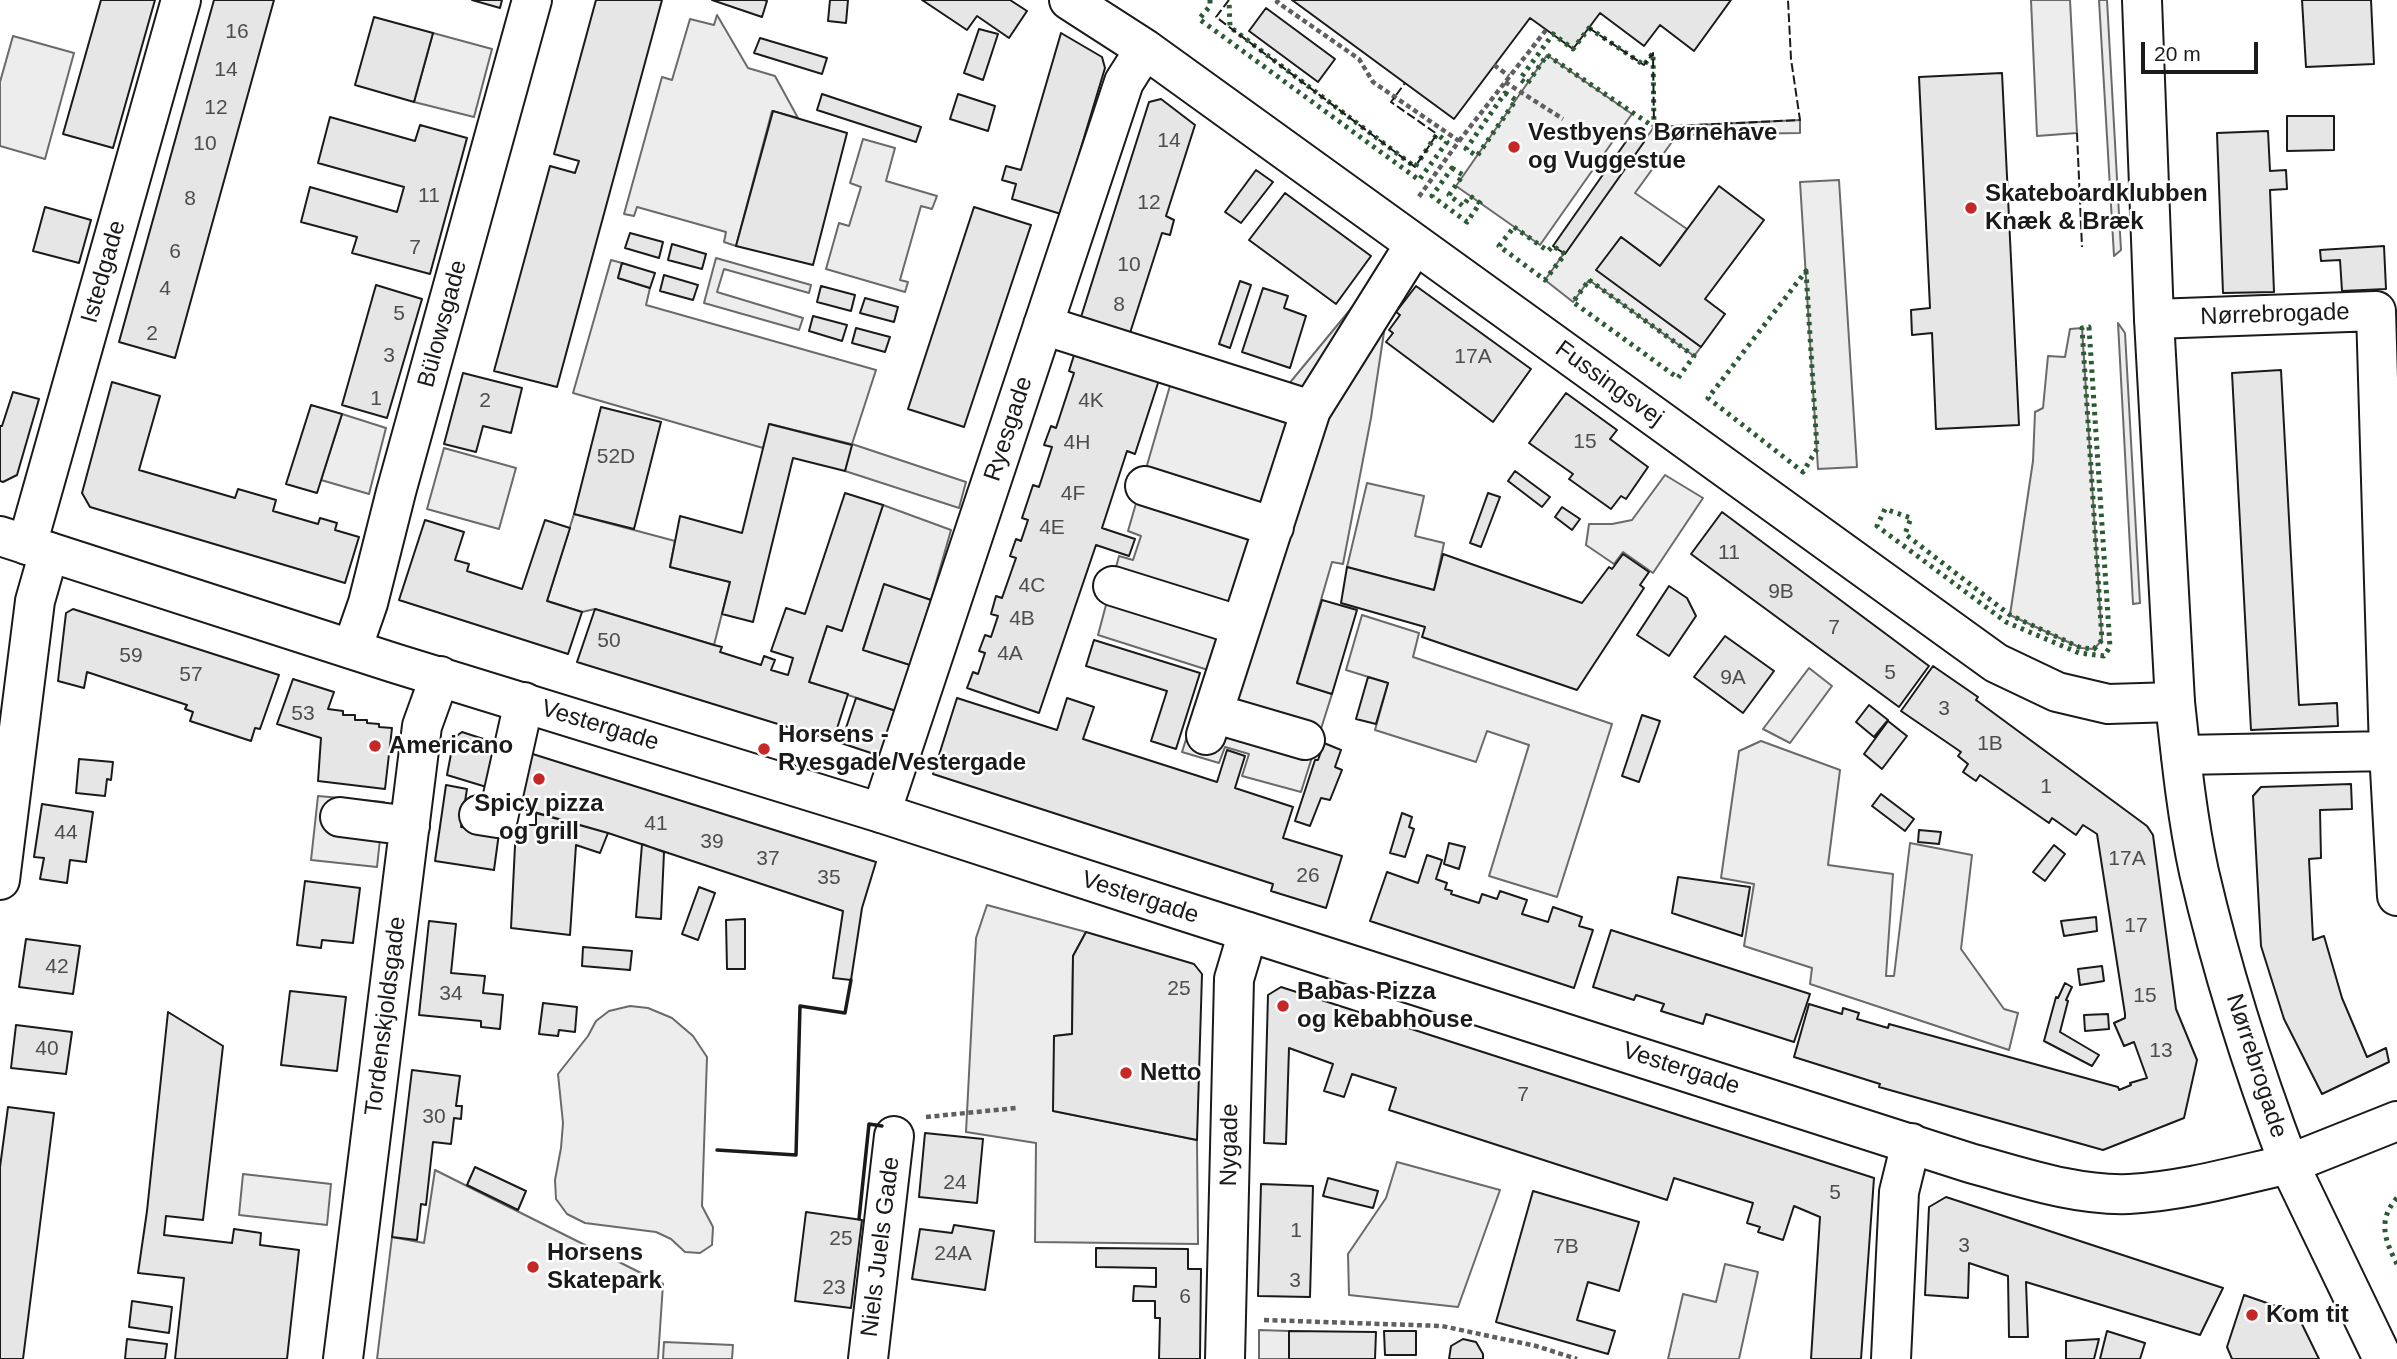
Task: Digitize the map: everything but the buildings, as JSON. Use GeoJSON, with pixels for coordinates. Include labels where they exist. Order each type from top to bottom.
{"type":"FeatureCollection","features":[{"type":"Feature","properties":{"kind":"street","name":"Istedgade"},"geometry":{"type":"LineString","coordinates":[[0,880],[35,601],[26,544],[181,0]]}},
{"type":"Feature","properties":{"kind":"street","name":"Bülowsgade"},"geometry":{"type":"LineString","coordinates":[[352,649],[368,603],[532,0]]}},
{"type":"Feature","properties":{"kind":"street","name":"Fussingsvej"},"geometry":{"type":"LineString","coordinates":[[1069,0],[1145,50],[1996,663],[2057,692],[2108,704],[2175,702]]}},
{"type":"Feature","properties":{"kind":"street","name":"Nørrebrogade"},"geometry":{"type":"LineString","coordinates":[[2142,0],[2154,319],[2175,702],[2199,870],[2242,1029],[2263,1095],[2289,1164],[2383,1359]]}},
{"type":"Feature","properties":{"kind":"street","name":"Ryesgade"},"geometry":{"type":"LineString","coordinates":[[881,813],[1124,82],[1145,50]]}},
{"type":"Feature","properties":{"kind":"street"},"geometry":{"type":"LineString","coordinates":[[1305,740],[1210,724],[1311,411],[1405,237]]}},
{"type":"Feature","properties":{"kind":"street","name":"Nørrebrogade"},"geometry":{"type":"LineString","coordinates":[[2154,319],[2376,311],[2389,751],[2397,896]]}},
{"type":"Feature","properties":{"kind":"street"},"geometry":{"type":"LineString","coordinates":[[1043,326],[1311,411]]}},
{"type":"Feature","properties":{"kind":"street"},"geometry":{"type":"LineString","coordinates":[[1145,486],[1274,527]]}},
{"type":"Feature","properties":{"kind":"street","name":"Vestergade"},"geometry":{"type":"LineString","coordinates":[[26,544],[352,649],[881,813],[1911,1143],[2062,1188],[2127,1194],[2191,1187],[2289,1164],[2397,1121]]}},
{"type":"Feature","properties":{"kind":"street"},"geometry":{"type":"LineString","coordinates":[[1113,586],[1241,626]]}},
{"type":"Feature","properties":{"kind":"street","name":"Tordenskjoldsgade"},"geometry":{"type":"LineString","coordinates":[[343,1359],[422,726],[440,676]]}},
{"type":"Feature","properties":{"kind":"street"},"geometry":{"type":"LineString","coordinates":[[479,815],[498,818],[524,702]]}},
{"type":"Feature","properties":{"kind":"street"},"geometry":{"type":"LineString","coordinates":[[2181,755],[2389,751]]}},
{"type":"Feature","properties":{"kind":"street"},"geometry":{"type":"LineString","coordinates":[[340,817],[410,826]]}},
{"type":"Feature","properties":{"kind":"street","name":"Nygade"},"geometry":{"type":"LineString","coordinates":[[1225,1359],[1234,979],[1248,932]]}},
{"type":"Feature","properties":{"kind":"street","name":"Niels Juels Gade"},"geometry":{"type":"LineString","coordinates":[[868,1359],[894,1136]]}},
{"type":"Feature","properties":{"kind":"street"},"geometry":{"type":"LineString","coordinates":[[1891,1359],[1899,1192],[1911,1143]]}},
{"type":"Feature","properties":{"kind":"path"},"geometry":{"type":"LineString","coordinates":[[1279,0],[1278,2],[1359,59],[1373,82],[1460,141]]}},
{"type":"Feature","properties":{"kind":"path"},"geometry":{"type":"LineString","coordinates":[[1405,237],[1460,141],[1546,30]]}},
{"type":"Feature","properties":{"kind":"path"},"geometry":{"type":"LineString","coordinates":[[1494,65],[1510,76]]}},
{"type":"Feature","properties":{"kind":"path"},"geometry":{"type":"LineString","coordinates":[[1505,82],[1563,120]]}},
{"type":"Feature","properties":{"kind":"path"},"geometry":{"type":"LineString","coordinates":[[894,1136],[915,1135],[923,1118],[930,1116],[1016,1108]]}},
{"type":"Feature","properties":{"kind":"path"},"geometry":{"type":"LineString","coordinates":[[1226,1320],[1442,1326],[1536,1346],[1577,1359]]}},
{"type":"Feature","properties":{"kind":"shaded area"},"geometry":{"type":"Polygon","coordinates":[[[2031,0],[2070,0],[2077,133],[2037,136],[2031,0]]]}},
{"type":"Feature","properties":{"kind":"shaded area"},"geometry":{"type":"Polygon","coordinates":[[[2099,0],[2107,0],[2121,250],[2114,256],[2099,0]]]}},
{"type":"Feature","properties":{"kind":"shaded area"},"geometry":{"type":"Polygon","coordinates":[[[717,15],[748,68],[775,76],[798,118],[772,111],[736,246],[724,242],[726,232],[637,207],[634,216],[624,214],[662,77],[672,80],[690,19],[714,25],[717,15]]]}},
{"type":"Feature","properties":{"kind":"shaded area"},"geometry":{"type":"Polygon","coordinates":[[[433,33],[492,49],[474,117],[414,102],[433,33]]]}},
{"type":"Feature","properties":{"kind":"shaded area"},"geometry":{"type":"Polygon","coordinates":[[[13,36],[74,53],[45,159],[0,146],[0,82],[13,36]]]}},
{"type":"Feature","properties":{"kind":"shaded area"},"geometry":{"type":"Polygon","coordinates":[[[1547,55],[1632,114],[1540,245],[1456,186],[1547,55]]]}},
{"type":"Feature","properties":{"kind":"shaded area"},"geometry":{"type":"Polygon","coordinates":[[[1800,120],[1800,133],[1677,135],[1635,193],[1687,229],[1660,266],[1621,237],[1597,270],[1701,347],[1694,356],[1589,280],[1573,302],[1545,280],[1654,127],[1800,120]]]}},
{"type":"Feature","properties":{"kind":"shaded area"},"geometry":{"type":"Polygon","coordinates":[[[863,139],[895,148],[886,181],[937,196],[932,209],[921,206],[900,280],[908,282],[905,292],[826,269],[839,223],[849,226],[861,187],[850,183],[863,139]]]}},
{"type":"Feature","properties":{"kind":"shaded area"},"geometry":{"type":"Polygon","coordinates":[[[1839,180],[1857,467],[1818,469],[1800,182],[1839,180]]]}},
{"type":"Feature","properties":{"kind":"shaded area"},"geometry":{"type":"Polygon","coordinates":[[[716,258],[811,285],[809,293],[724,269],[717,292],[803,318],[799,330],[704,303],[716,258]]]}},
{"type":"Feature","properties":{"kind":"shaded area"},"geometry":{"type":"Polygon","coordinates":[[[611,260],[622,263],[618,278],[650,288],[646,305],[876,370],[852,444],[966,482],[959,508],[845,471],[851,444],[770,424],[763,448],[573,393],[611,260]]]}},
{"type":"Feature","properties":{"kind":"shaded area"},"geometry":{"type":"Polygon","coordinates":[[[1368,288],[1389,299],[1371,418],[1343,564],[1332,562],[1297,683],[1332,694],[1301,792],[1242,776],[1249,754],[1225,747],[1219,763],[1182,752],[1208,670],[1098,635],[1119,556],[1133,560],[1141,536],[1128,531],[1178,358],[1283,391],[1368,288]]]}},
{"type":"Feature","properties":{"kind":"shaded area"},"geometry":{"type":"Polygon","coordinates":[[[2118,323],[2125,333],[2140,603],[2133,604],[2118,323]]]}},
{"type":"Feature","properties":{"kind":"shaded area"},"geometry":{"type":"Polygon","coordinates":[[[2082,328],[2102,640],[2094,649],[2081,648],[2010,615],[2033,461],[2035,412],[2043,408],[2048,356],[2065,357],[2070,329],[2082,328]]]}},
{"type":"Feature","properties":{"kind":"shaded area"},"geometry":{"type":"Polygon","coordinates":[[[342,414],[386,428],[369,494],[321,480],[342,414]]]}},
{"type":"Feature","properties":{"kind":"shaded area"},"geometry":{"type":"Polygon","coordinates":[[[444,448],[516,468],[499,529],[427,509],[444,448]]]}},
{"type":"Feature","properties":{"kind":"shaded area"},"geometry":{"type":"Polygon","coordinates":[[[1665,475],[1703,498],[1653,573],[1623,552],[1614,564],[1586,545],[1589,524],[1612,524],[1632,520],[1665,475]]]}},
{"type":"Feature","properties":{"kind":"shaded area"},"geometry":{"type":"Polygon","coordinates":[[[1367,483],[1424,496],[1415,536],[1444,543],[1434,590],[1347,567],[1367,483]]]}},
{"type":"Feature","properties":{"kind":"shaded area"},"geometry":{"type":"Polygon","coordinates":[[[883,505],[951,530],[931,600],[884,585],[863,649],[910,665],[896,711],[809,682],[827,626],[842,630],[883,505]]]}},
{"type":"Feature","properties":{"kind":"shaded area"},"geometry":{"type":"Polygon","coordinates":[[[574,514],[675,541],[670,567],[730,582],[714,645],[595,609],[582,612],[547,601],[574,514]]]}},
{"type":"Feature","properties":{"kind":"shaded area"},"geometry":{"type":"Polygon","coordinates":[[[1362,615],[1419,633],[1413,657],[1612,724],[1557,897],[1489,876],[1529,745],[1487,731],[1476,762],[1375,730],[1388,683],[1346,670],[1362,615]]]}},
{"type":"Feature","properties":{"kind":"shaded area"},"geometry":{"type":"Polygon","coordinates":[[[1809,668],[1832,686],[1790,743],[1763,729],[1809,668]]]}},
{"type":"Feature","properties":{"kind":"shaded area"},"geometry":{"type":"Polygon","coordinates":[[[1761,741],[1840,770],[1828,865],[1893,874],[1886,976],[1894,976],[1910,843],[1972,855],[1961,949],[2004,1009],[2018,1013],[2009,1050],[1810,984],[1812,968],[1744,946],[1754,884],[1721,878],[1739,751],[1761,741]]]}},
{"type":"Feature","properties":{"kind":"shaded area"},"geometry":{"type":"Polygon","coordinates":[[[318,796],[384,802],[377,867],[311,860],[318,796]]]}},
{"type":"Feature","properties":{"kind":"shaded area"},"geometry":{"type":"Polygon","coordinates":[[[987,905],[1086,932],[1073,956],[1072,1034],[1054,1036],[1054,1111],[1197,1140],[1198,1244],[1035,1242],[1036,1143],[966,1132],[976,938],[987,905]]]}},
{"type":"Feature","properties":{"kind":"shaded area"},"geometry":{"type":"Polygon","coordinates":[[[630,1006],[648,1008],[672,1018],[693,1036],[707,1057],[702,1206],[713,1227],[712,1245],[700,1253],[685,1252],[671,1239],[656,1232],[585,1223],[567,1214],[556,1199],[555,1180],[563,1123],[558,1074],[588,1036],[596,1021],[609,1011],[630,1006]]]}},
{"type":"Feature","properties":{"kind":"shaded area"},"geometry":{"type":"Polygon","coordinates":[[[1397,1162],[1500,1190],[1458,1307],[1349,1295],[1348,1254],[1386,1198],[1397,1162]]]}},
{"type":"Feature","properties":{"kind":"shaded area"},"geometry":{"type":"Polygon","coordinates":[[[435,1170],[663,1284],[658,1359],[377,1359],[392,1237],[424,1243],[435,1170]]]}},
{"type":"Feature","properties":{"kind":"shaded area"},"geometry":{"type":"Polygon","coordinates":[[[243,1174],[331,1184],[327,1225],[239,1215],[243,1174]]]}},
{"type":"Feature","properties":{"kind":"shaded area"},"geometry":{"type":"Polygon","coordinates":[[[1725,1264],[1758,1272],[1739,1359],[1668,1359],[1683,1294],[1716,1302],[1725,1264]]]}},
{"type":"Feature","properties":{"kind":"shaded area"},"geometry":{"type":"Polygon","coordinates":[[[1259,1330],[1289,1331],[1289,1359],[1259,1359],[1259,1330]]]}},
{"type":"Feature","properties":{"kind":"shaded area"},"geometry":{"type":"Polygon","coordinates":[[[664,1342],[733,1345],[732,1359],[663,1359],[664,1342]]]}},
{"type":"Feature","properties":{"kind":"hedge"},"geometry":{"type":"LineString","coordinates":[[1210,0],[1210,6],[1199,19],[1419,180],[1447,142],[1437,134],[1415,167],[1230,27],[1229,0]]}},
{"type":"Feature","properties":{"kind":"hedge"},"geometry":{"type":"LineString","coordinates":[[1589,28],[1644,65],[1653,53],[1654,127],[1547,55],[1527,84],[1520,79],[1553,34],[1573,49],[1589,28]]}},
{"type":"Feature","properties":{"kind":"hedge"},"geometry":{"type":"LineString","coordinates":[[1505,93],[1516,100],[1477,156],[1466,149],[1505,93]]}},
{"type":"Feature","properties":{"kind":"hedge"},"geometry":{"type":"LineString","coordinates":[[1452,168],[1463,175],[1449,195],[1463,206],[1470,196],[1480,203],[1467,222],[1432,196],[1452,168]]}},
{"type":"Feature","properties":{"kind":"hedge"},"geometry":{"type":"LineString","coordinates":[[1514,227],[1548,251],[1553,246],[1565,254],[1545,280],[1499,246],[1514,227]]}},
{"type":"Feature","properties":{"kind":"hedge"},"geometry":{"type":"LineString","coordinates":[[1806,271],[1817,449],[1803,472],[1708,398],[1806,271]]}},
{"type":"Feature","properties":{"kind":"hedge"},"geometry":{"type":"LineString","coordinates":[[1589,280],[1694,356],[1678,378],[1573,302],[1589,280]]}},
{"type":"Feature","properties":{"kind":"hedge"},"geometry":{"type":"LineString","coordinates":[[2089,327],[2110,647],[2104,656],[2079,653],[2006,622],[1877,526],[1885,509],[1911,518],[1905,534],[2010,615],[2081,648],[2094,649],[2102,640],[2082,328],[2089,327]]}},
{"type":"Feature","properties":{"kind":"hedge"},"geometry":{"type":"LineString","coordinates":[[2397,1198],[2385,1222],[2386,1239],[2397,1264]]}},
{"type":"Feature","properties":{"kind":"fence"},"geometry":{"type":"LineString","coordinates":[[1229,0],[1216,17],[1415,167],[1437,134],[1391,102],[1405,83]]}},
{"type":"Feature","properties":{"kind":"fence"},"geometry":{"type":"LineString","coordinates":[[1589,28],[1644,65],[1653,53],[1654,127],[1800,120],[1791,59],[1788,0]]}},
{"type":"Feature","properties":{"kind":"fence"},"geometry":{"type":"LineString","coordinates":[[2077,133],[2082,247]]}},
{"type":"Feature","properties":{"kind":"wall"},"geometry":{"type":"LineString","coordinates":[[717,1150],[796,1155],[800,1006],[845,1013],[851,980]]}},
{"type":"Feature","properties":{"kind":"wall"},"geometry":{"type":"LineString","coordinates":[[859,1219],[869,1124],[882,1126]]}},
{"type":"Feature","properties":{"kind":"place","name":"Vestbyens Børnehave og Vuggestue"},"geometry":{"type":"Point","coordinates":[1514,147]}},
{"type":"Feature","properties":{"kind":"place","name":"Skateboardklubben Knæk & Bræk"},"geometry":{"type":"Point","coordinates":[1971,208]}},
{"type":"Feature","properties":{"kind":"place","name":"Americano"},"geometry":{"type":"Point","coordinates":[375,746]}},
{"type":"Feature","properties":{"kind":"place","name":"Horsens - Ryesgade/Vestergade"},"geometry":{"type":"Point","coordinates":[764,749]}},
{"type":"Feature","properties":{"kind":"place","name":"Spicy pizza og grill"},"geometry":{"type":"Point","coordinates":[539,779]}},
{"type":"Feature","properties":{"kind":"place","name":"Babas Pizza og kebabhouse"},"geometry":{"type":"Point","coordinates":[1283,1006]}},
{"type":"Feature","properties":{"kind":"place","name":"Netto"},"geometry":{"type":"Point","coordinates":[1126,1073]}},
{"type":"Feature","properties":{"kind":"place","name":"Horsens Skatepark"},"geometry":{"type":"Point","coordinates":[533,1267]}},
{"type":"Feature","properties":{"kind":"place","name":"Kom tit"},"geometry":{"type":"Point","coordinates":[2252,1315]}}]}
